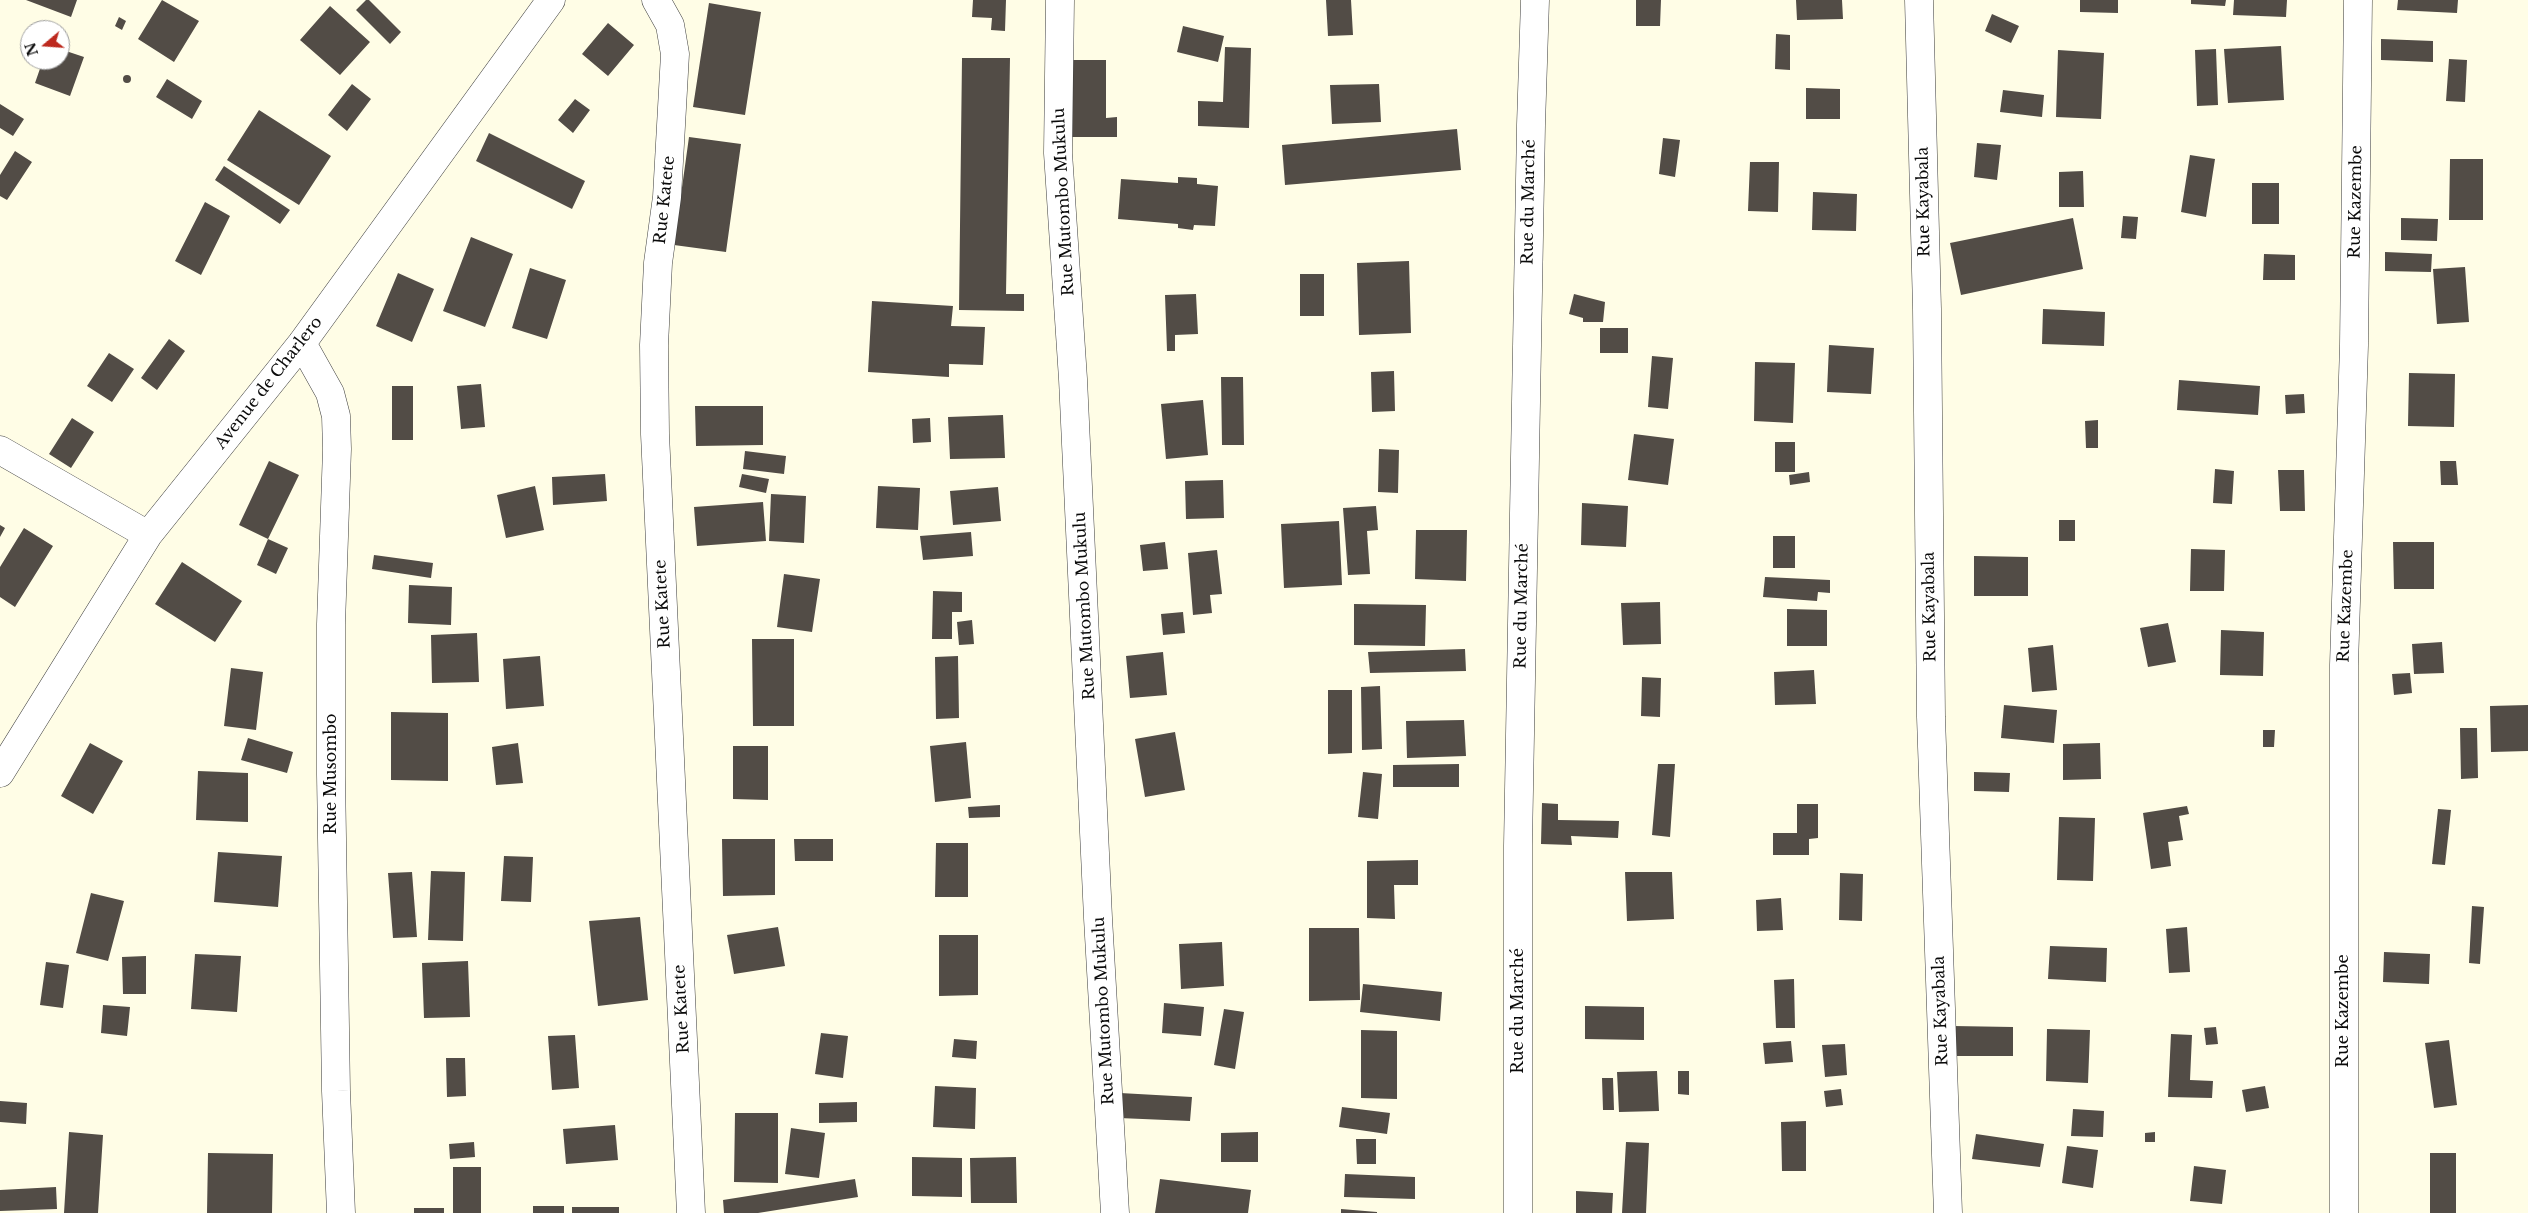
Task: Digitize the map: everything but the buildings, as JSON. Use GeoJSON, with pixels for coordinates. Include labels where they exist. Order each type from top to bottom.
{"type":"FeatureCollection","features":[{"type":"Feature","properties":{"kind":"street","name":"Avenue de Charlero"},"geometry":{"type":"LineString","coordinates":[[0,774],[148,535],[302,343],[551,0]]}},
{"type":"Feature","properties":{"kind":"street","name":"Rue Katete"},"geometry":{"type":"LineString","coordinates":[[656,0],[670,25],[675,54],[668,178],[658,263],[654,345],[655,434],[691,1213]]}},
{"type":"Feature","properties":{"kind":"street","name":"Rue Mutombo Mukulu"},"geometry":{"type":"LineString","coordinates":[[1060,0],[1058,154],[1075,408],[1098,909],[1116,1213]]}},
{"type":"Feature","properties":{"kind":"street","name":"Rue du Marché"},"geometry":{"type":"LineString","coordinates":[[1518,1213],[1518,835],[1535,0]]}},
{"type":"Feature","properties":{"kind":"street","name":"Rue Kayabala"},"geometry":{"type":"LineString","coordinates":[[1919,0],[1927,309],[1931,717],[1948,1213]]}},
{"type":"Feature","properties":{"kind":"street","name":"Rue Kazembe"},"geometry":{"type":"LineString","coordinates":[[2344,1213],[2344,674],[2354,335],[2358,0]]}},
{"type":"Feature","properties":{"kind":"street","name":"Rue Musombo"},"geometry":{"type":"LineString","coordinates":[[302,343],[330,393],[336,416],[337,449],[331,624],[331,775],[340,1213]]}},
{"type":"Feature","properties":{"kind":"street"},"geometry":{"type":"LineString","coordinates":[[0,450],[148,535]]}}]}
